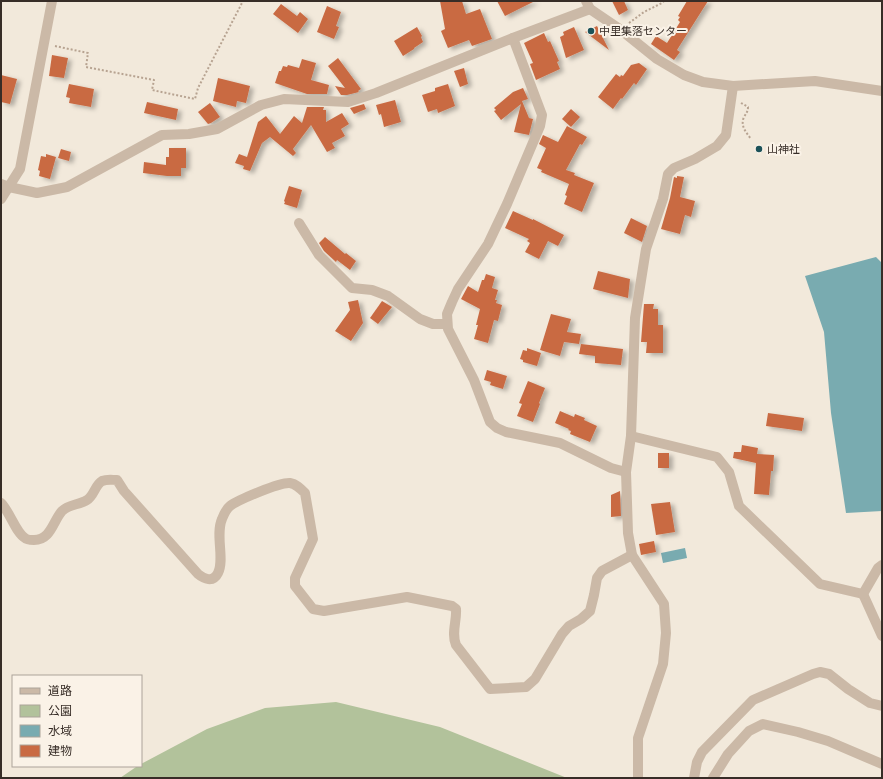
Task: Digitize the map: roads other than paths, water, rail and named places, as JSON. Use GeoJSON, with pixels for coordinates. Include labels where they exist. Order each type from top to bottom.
{"type":"FeatureCollection","features":[{"type":"Feature","properties":{"kind":"street"},"geometry":{"type":"LineString","coordinates":[[1,199],[5,186],[20,169],[52,1]]}},
{"type":"Feature","properties":{"kind":"street"},"geometry":{"type":"LineString","coordinates":[[5,186],[37,193],[67,187],[162,135],[189,134],[217,129],[261,105],[284,99],[348,102],[376,94],[513,38],[588,5],[656,59],[684,75],[703,82],[733,86],[815,81],[882,91]]}},
{"type":"Feature","properties":{"kind":"street"},"geometry":{"type":"LineString","coordinates":[[513,38],[542,115],[540,126],[507,204],[488,244],[458,289],[452,302],[447,314],[448,329],[474,380],[490,422],[497,428],[506,432],[560,443],[611,468],[626,472]]}},
{"type":"Feature","properties":{"kind":"street"},"geometry":{"type":"LineString","coordinates":[[638,778],[638,738],[663,664],[666,633],[664,604],[632,555],[628,533],[626,472],[631,436],[635,318],[646,249],[663,199],[668,174],[674,168],[695,159],[717,146],[726,135],[733,86]]}},
{"type":"Feature","properties":{"kind":"street"},"geometry":{"type":"LineString","coordinates":[[298,223],[319,255],[352,288],[372,290],[388,296],[420,319],[433,324],[447,324]]}},
{"type":"Feature","properties":{"kind":"street"},"geometry":{"type":"LineString","coordinates":[[631,436],[717,457],[729,472],[739,506],[820,584],[863,594]]}},
{"type":"Feature","properties":{"kind":"street"},"geometry":{"type":"LineString","coordinates":[[1,504],[6,508],[20,534],[25,539],[37,540],[44,537],[51,530],[62,512],[69,506],[87,500],[100,482],[106,480],[117,480],[124,491],[198,574],[203,579],[208,580],[217,575],[220,567],[220,523],[229,506],[239,500],[282,483],[290,483],[300,487],[304,493],[313,539],[295,578],[295,586],[313,609],[324,611],[407,597],[452,606],[456,609],[454,634],[456,645],[490,688],[526,687],[535,680],[562,634],[569,626],[581,619],[590,611],[597,578],[602,571],[632,555]]}},
{"type":"Feature","properties":{"kind":"street"},"geometry":{"type":"LineString","coordinates":[[863,594],[878,568],[882,565]]}},
{"type":"Feature","properties":{"kind":"street"},"geometry":{"type":"LineString","coordinates":[[863,594],[882,636]]}},
{"type":"Feature","properties":{"kind":"street"},"geometry":{"type":"LineString","coordinates":[[694,778],[697,762],[702,752],[753,700],[813,674],[820,672],[829,674],[848,689],[870,703],[882,706]]}},
{"type":"Feature","properties":{"kind":"street"},"geometry":{"type":"LineString","coordinates":[[713,778],[728,754],[749,731],[763,724],[828,741],[882,764]]}},
{"type":"Feature","properties":{"kind":"water"},"geometry":{"type":"Polygon","coordinates":[[[876,257],[882,263],[882,511],[846,513],[831,413],[824,332],[805,276],[876,257]]]}},
{"type":"Feature","properties":{"kind":"water"},"geometry":{"type":"Polygon","coordinates":[[[685,548],[687,558],[663,563],[661,553],[685,548]]]}},
{"type":"Feature","properties":{"kind":"place","name":"中里集落センター"},"geometry":{"type":"Point","coordinates":[591,31]}},
{"type":"Feature","properties":{"kind":"place","name":"山神社"},"geometry":{"type":"Point","coordinates":[759,149]}}]}
